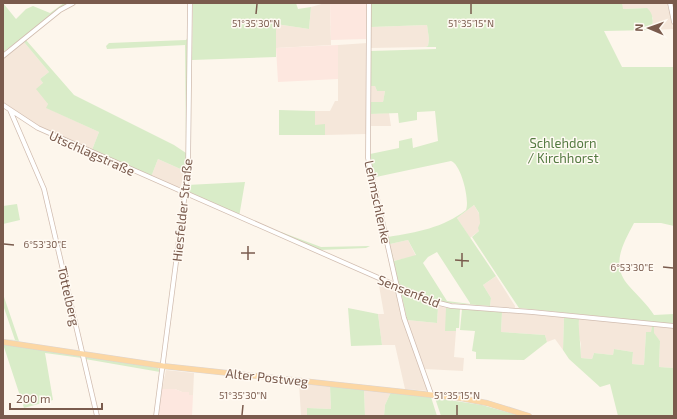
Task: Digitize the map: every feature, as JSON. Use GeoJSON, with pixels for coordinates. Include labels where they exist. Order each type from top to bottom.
{"type":"FeatureCollection","features":[{"type":"Feature","properties":{"kind":"main road","name":"Alter Postweg"},"geometry":{"type":"LineString","coordinates":[[3,342],[163,366],[432,394],[482,402],[530,416]]}},
{"type":"Feature","properties":{"kind":"street"},"geometry":{"type":"LineString","coordinates":[[3,56],[60,10],[73,3]]}},
{"type":"Feature","properties":{"kind":"street","name":"Hiesfelder Straße"},"geometry":{"type":"LineString","coordinates":[[156,416],[188,170],[190,3]]}},
{"type":"Feature","properties":{"kind":"street","name":"Lehmschlenke"},"geometry":{"type":"LineString","coordinates":[[369,3],[368,158],[406,324],[432,394]]}},
{"type":"Feature","properties":{"kind":"street"},"geometry":{"type":"LineString","coordinates":[[670,3],[674,22]]}},
{"type":"Feature","properties":{"kind":"street","name":"Utschlagstraße"},"geometry":{"type":"LineString","coordinates":[[3,105],[38,128],[185,194]]}},
{"type":"Feature","properties":{"kind":"street","name":"Töttelberg"},"geometry":{"type":"LineString","coordinates":[[10,110],[44,189],[97,416]]}},
{"type":"Feature","properties":{"kind":"street","name":"Sensenfeld"},"geometry":{"type":"LineString","coordinates":[[185,194],[431,302],[447,306],[532,312],[674,326]]}},
{"type":"Feature","properties":{"kind":"shaded area"},"geometry":{"type":"Polygon","coordinates":[[[330,3],[331,45],[276,48],[276,24],[309,29],[311,7],[330,3]]]}},
{"type":"Feature","properties":{"kind":"shaded area"},"geometry":{"type":"Polygon","coordinates":[[[330,3],[368,3],[367,38],[331,40],[330,3]]]}},
{"type":"Feature","properties":{"kind":"shaded area"},"geometry":{"type":"Polygon","coordinates":[[[622,3],[668,3],[673,29],[652,30],[653,18],[646,8],[622,9],[622,3]]]}},
{"type":"Feature","properties":{"kind":"shaded area"},"geometry":{"type":"Polygon","coordinates":[[[427,25],[429,39],[428,46],[371,48],[371,27],[427,25]]]}},
{"type":"Feature","properties":{"kind":"shaded area"},"geometry":{"type":"Polygon","coordinates":[[[24,42],[49,72],[40,79],[43,83],[48,105],[47,108],[99,132],[92,150],[37,126],[3,103],[3,58],[24,42]]]}},
{"type":"Feature","properties":{"kind":"shaded area"},"geometry":{"type":"Polygon","coordinates":[[[367,43],[366,134],[325,135],[325,125],[315,125],[315,111],[330,111],[335,101],[338,101],[338,45],[367,43]]]}},
{"type":"Feature","properties":{"kind":"shaded area"},"geometry":{"type":"Polygon","coordinates":[[[338,45],[338,79],[278,82],[276,48],[338,45]]]}},
{"type":"Feature","properties":{"kind":"shaded area"},"geometry":{"type":"Polygon","coordinates":[[[370,86],[375,86],[377,91],[385,91],[383,102],[370,102],[370,86]]]}},
{"type":"Feature","properties":{"kind":"shaded area"},"geometry":{"type":"Polygon","coordinates":[[[389,113],[391,126],[370,126],[370,114],[389,113]]]}},
{"type":"Feature","properties":{"kind":"shaded area"},"geometry":{"type":"Polygon","coordinates":[[[158,159],[185,171],[180,189],[151,177],[158,159]]]}},
{"type":"Feature","properties":{"kind":"shaded area"},"geometry":{"type":"Polygon","coordinates":[[[474,205],[481,217],[479,231],[470,238],[457,218],[474,205]]]}},
{"type":"Feature","properties":{"kind":"shaded area"},"geometry":{"type":"Polygon","coordinates":[[[408,240],[416,256],[393,261],[390,244],[408,240]]]}},
{"type":"Feature","properties":{"kind":"shaded area"},"geometry":{"type":"Polygon","coordinates":[[[496,276],[515,308],[490,306],[491,298],[483,285],[496,276]]]}},
{"type":"Feature","properties":{"kind":"shaded area"},"geometry":{"type":"Polygon","coordinates":[[[378,280],[396,288],[428,391],[405,389],[395,345],[382,345],[378,314],[384,314],[378,280]]]}},
{"type":"Feature","properties":{"kind":"shaded area"},"geometry":{"type":"Polygon","coordinates":[[[438,306],[446,308],[446,331],[456,331],[454,357],[464,358],[463,371],[425,369],[407,320],[437,323],[438,306]]]}},
{"type":"Feature","properties":{"kind":"shaded area"},"geometry":{"type":"Polygon","coordinates":[[[502,312],[564,317],[563,350],[555,339],[547,342],[545,335],[501,332],[502,312]]]}},
{"type":"Feature","properties":{"kind":"shaded area"},"geometry":{"type":"Polygon","coordinates":[[[579,318],[652,325],[651,332],[646,332],[644,365],[632,364],[633,352],[614,349],[613,355],[594,353],[592,359],[581,358],[581,344],[578,334],[579,318]]]}},
{"type":"Feature","properties":{"kind":"shaded area"},"geometry":{"type":"Polygon","coordinates":[[[654,325],[674,327],[674,368],[659,367],[660,341],[653,333],[654,325]]]}},
{"type":"Feature","properties":{"kind":"shaded area"},"geometry":{"type":"Polygon","coordinates":[[[166,370],[194,373],[193,395],[189,395],[189,392],[182,392],[175,389],[162,389],[166,370]]]}},
{"type":"Feature","properties":{"kind":"shaded area"},"geometry":{"type":"Polygon","coordinates":[[[299,383],[330,386],[331,409],[308,408],[307,416],[301,416],[299,383]]]}},
{"type":"Feature","properties":{"kind":"shaded area"},"geometry":{"type":"Polygon","coordinates":[[[162,389],[175,389],[182,392],[189,392],[189,395],[193,395],[192,416],[158,416],[162,389]]]}},
{"type":"Feature","properties":{"kind":"shaded area"},"geometry":{"type":"Polygon","coordinates":[[[364,390],[391,392],[385,405],[384,416],[365,416],[364,390]]]}},
{"type":"Feature","properties":{"kind":"green space"},"geometry":{"type":"Polygon","coordinates":[[[3,3],[16,19],[26,9],[33,6],[50,13],[64,3],[70,3],[3,52],[3,3]]]}},
{"type":"Feature","properties":{"kind":"green space"},"geometry":{"type":"Polygon","coordinates":[[[193,3],[296,3],[298,9],[311,7],[309,29],[276,24],[276,57],[192,60],[193,3]]]}},
{"type":"Feature","properties":{"kind":"green space","name":"Schlehdorn / Kirchhorst"},"geometry":{"type":"Polygon","coordinates":[[[371,3],[622,3],[623,9],[647,8],[652,15],[652,30],[604,31],[622,67],[674,67],[674,226],[661,223],[634,223],[620,254],[619,262],[623,278],[654,315],[674,314],[674,324],[519,308],[472,237],[479,231],[478,228],[480,223],[479,213],[474,205],[457,218],[496,276],[483,285],[491,298],[490,306],[437,302],[398,284],[390,251],[391,249],[394,261],[416,255],[408,240],[390,244],[388,237],[419,231],[448,221],[466,210],[467,199],[461,175],[455,164],[451,161],[376,177],[386,230],[373,176],[370,154],[399,148],[399,141],[412,138],[413,148],[438,141],[435,111],[417,112],[417,120],[399,123],[398,113],[370,114],[370,102],[383,102],[385,91],[377,91],[375,86],[370,86],[371,51],[436,49],[436,47],[425,47],[428,46],[429,39],[427,25],[371,27],[371,3]],[[437,252],[428,257],[423,263],[447,301],[470,304],[470,303],[437,252]]]}},
{"type":"Feature","properties":{"kind":"green space"},"geometry":{"type":"Polygon","coordinates":[[[188,37],[188,153],[186,153],[185,45],[107,49],[106,46],[109,43],[186,40],[188,37]]]}},
{"type":"Feature","properties":{"kind":"green space"},"geometry":{"type":"Polygon","coordinates":[[[26,40],[74,95],[174,145],[186,153],[185,171],[158,159],[151,177],[92,150],[99,132],[46,108],[48,104],[36,89],[43,83],[40,79],[49,72],[24,42],[26,40]]]}},
{"type":"Feature","properties":{"kind":"green space"},"geometry":{"type":"Polygon","coordinates":[[[279,110],[315,111],[315,125],[325,124],[325,135],[279,135],[279,110]]]}},
{"type":"Feature","properties":{"kind":"green space"},"geometry":{"type":"Polygon","coordinates":[[[245,182],[239,217],[186,194],[187,185],[245,182]]]}},
{"type":"Feature","properties":{"kind":"green space"},"geometry":{"type":"Polygon","coordinates":[[[17,204],[20,220],[3,224],[3,206],[17,204]]]}},
{"type":"Feature","properties":{"kind":"green space"},"geometry":{"type":"Polygon","coordinates":[[[281,232],[321,247],[370,246],[366,248],[320,250],[281,234],[281,232]]]}},
{"type":"Feature","properties":{"kind":"green space"},"geometry":{"type":"Polygon","coordinates":[[[401,292],[438,307],[437,323],[407,320],[401,292]]]}},
{"type":"Feature","properties":{"kind":"green space"},"geometry":{"type":"Polygon","coordinates":[[[3,294],[19,341],[3,339],[15,340],[3,305],[3,294]]]}},
{"type":"Feature","properties":{"kind":"green space"},"geometry":{"type":"Polygon","coordinates":[[[348,308],[378,314],[382,345],[351,346],[348,308]]]}},
{"type":"Feature","properties":{"kind":"green space"},"geometry":{"type":"Polygon","coordinates":[[[446,308],[460,309],[459,328],[456,328],[456,331],[445,331],[446,308]]]}},
{"type":"Feature","properties":{"kind":"green space"},"geometry":{"type":"Polygon","coordinates":[[[462,309],[502,312],[501,332],[545,335],[547,342],[524,360],[476,359],[476,352],[472,351],[475,331],[460,330],[462,309]]]}},
{"type":"Feature","properties":{"kind":"green space"},"geometry":{"type":"Polygon","coordinates":[[[564,317],[579,319],[581,358],[592,359],[594,353],[613,355],[614,349],[633,352],[632,364],[644,365],[646,332],[651,332],[652,325],[654,325],[654,333],[660,341],[659,367],[674,368],[674,416],[618,416],[610,384],[600,387],[569,359],[563,350],[564,317]]]}},
{"type":"Feature","properties":{"kind":"green space"},"geometry":{"type":"Polygon","coordinates":[[[3,344],[81,356],[82,358],[45,353],[53,400],[24,408],[3,344]]]}},
{"type":"Feature","properties":{"kind":"green space"},"geometry":{"type":"Polygon","coordinates":[[[86,356],[158,368],[160,372],[85,359],[86,356]]]}},
{"type":"Feature","properties":{"kind":"green space"},"geometry":{"type":"Polygon","coordinates":[[[330,386],[364,390],[365,416],[307,416],[307,408],[331,409],[330,386]]]}},
{"type":"Feature","properties":{"kind":"green space"},"geometry":{"type":"Polygon","coordinates":[[[391,392],[431,397],[437,416],[384,416],[385,405],[391,392]]]}},
{"type":"Feature","properties":{"kind":"green space"},"geometry":{"type":"Polygon","coordinates":[[[435,398],[482,405],[520,416],[441,416],[435,398]]]}}]}
